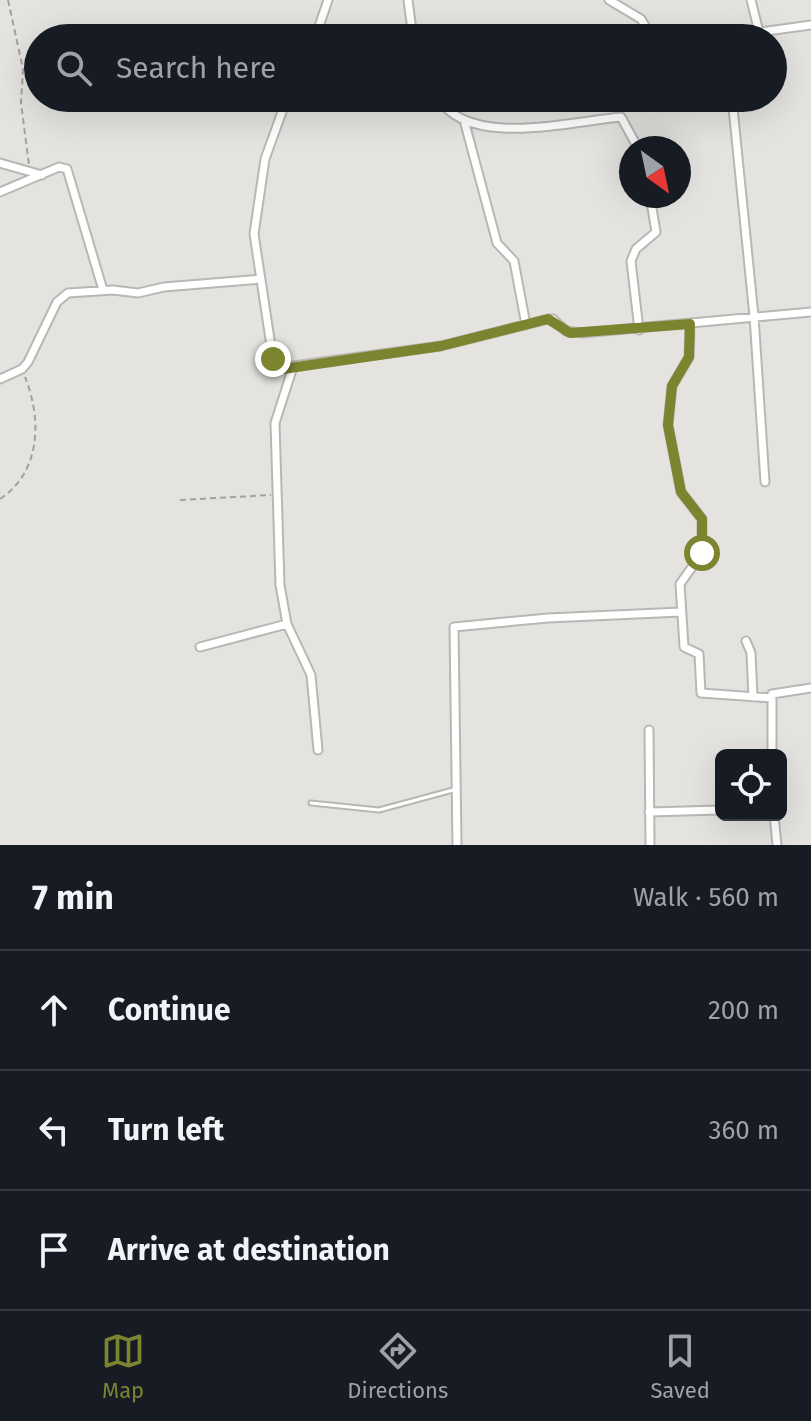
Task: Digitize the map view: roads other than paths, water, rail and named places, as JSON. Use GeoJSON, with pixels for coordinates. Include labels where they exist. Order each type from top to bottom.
{"type":"FeatureCollection","features":[{"type":"Feature","properties":{"kind":"street"},"geometry":{"type":"LineString","coordinates":[[320,24],[328,0]]}},
{"type":"Feature","properties":{"kind":"street"},"geometry":{"type":"LineString","coordinates":[[408,0],[411,24]]}},
{"type":"Feature","properties":{"kind":"street"},"geometry":{"type":"LineString","coordinates":[[609,0],[641,19],[644,24]]}},
{"type":"Feature","properties":{"kind":"street"},"geometry":{"type":"LineString","coordinates":[[751,0],[757,24]]}},
{"type":"Feature","properties":{"kind":"street"},"geometry":{"type":"LineString","coordinates":[[787,28],[811,25]]}},
{"type":"Feature","properties":{"kind":"street"},"geometry":{"type":"LineString","coordinates":[[282,112],[265,159],[255,226],[274,365],[283,369],[441,346],[548,319],[570,333],[639,330],[811,312]]}},
{"type":"Feature","properties":{"kind":"street"},"geometry":{"type":"LineString","coordinates":[[450,112],[464,120],[547,128],[621,117],[631,136]]}},
{"type":"Feature","properties":{"kind":"street"},"geometry":{"type":"LineString","coordinates":[[733,112],[754,316],[765,482]]}},
{"type":"Feature","properties":{"kind":"street"},"geometry":{"type":"LineString","coordinates":[[464,120],[497,243],[514,261],[526,325]]}},
{"type":"Feature","properties":{"kind":"street"},"geometry":{"type":"LineString","coordinates":[[0,163],[42,175]]}},
{"type":"Feature","properties":{"kind":"street"},"geometry":{"type":"LineString","coordinates":[[0,192],[64,167],[70,174],[103,290]]}},
{"type":"Feature","properties":{"kind":"street"},"geometry":{"type":"LineString","coordinates":[[639,330],[631,261],[636,249],[656,232],[652,208]]}},
{"type":"Feature","properties":{"kind":"street"},"geometry":{"type":"LineString","coordinates":[[0,379],[22,369],[60,298],[68,293],[103,290],[138,293],[164,287],[261,279]]}},
{"type":"Feature","properties":{"kind":"street"},"geometry":{"type":"LineString","coordinates":[[690,324],[689,357],[672,386],[668,425],[681,492],[702,519],[702,553],[680,584],[685,650],[699,654],[699,692],[771,698]]}},
{"type":"Feature","properties":{"kind":"street"},"geometry":{"type":"LineString","coordinates":[[293,367],[275,417],[281,598],[287,624],[311,675],[318,750]]}},
{"type":"Feature","properties":{"kind":"street"},"geometry":{"type":"LineString","coordinates":[[457,845],[454,627],[548,618],[681,612]]}},
{"type":"Feature","properties":{"kind":"street"},"geometry":{"type":"LineString","coordinates":[[200,647],[287,624]]}},
{"type":"Feature","properties":{"kind":"street"},"geometry":{"type":"LineString","coordinates":[[746,641],[751,653],[753,697]]}},
{"type":"Feature","properties":{"kind":"street"},"geometry":{"type":"LineString","coordinates":[[772,749],[771,698],[775,691],[811,688]]}},
{"type":"Feature","properties":{"kind":"street"},"geometry":{"type":"LineString","coordinates":[[649,730],[650,845]]}},
{"type":"Feature","properties":{"kind":"street"},"geometry":{"type":"LineString","coordinates":[[649,812],[715,810]]}},
{"type":"Feature","properties":{"kind":"street"},"geometry":{"type":"LineString","coordinates":[[775,821],[777,845]]}},
{"type":"Feature","properties":{"kind":"lane"},"geometry":{"type":"LineString","coordinates":[[311,803],[379,810],[457,789]]}}]}
